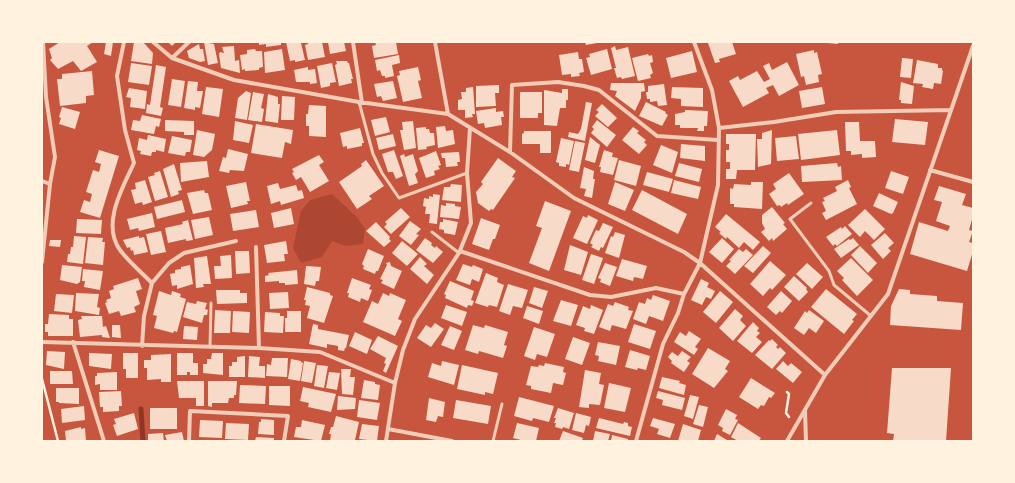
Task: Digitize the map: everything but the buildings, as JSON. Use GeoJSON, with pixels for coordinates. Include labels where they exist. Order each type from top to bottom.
{"type":"FeatureCollection","features":[{"type":"Feature","properties":{"kind":"street"},"geometry":{"type":"LineString","coordinates":[[42,262],[50,184],[55,157],[44,96],[43,42]]}},
{"type":"Feature","properties":{"kind":"street"},"geometry":{"type":"LineString","coordinates":[[124,42],[117,76],[125,130],[134,163],[121,192],[113,217],[114,235],[119,249],[152,283]]}},
{"type":"Feature","properties":{"kind":"street"},"geometry":{"type":"LineString","coordinates":[[153,42],[172,58],[234,80],[361,103],[448,114],[510,152],[574,198],[684,252],[700,263],[825,375]]}},
{"type":"Feature","properties":{"kind":"street"},"geometry":{"type":"LineString","coordinates":[[172,58],[189,42]]}},
{"type":"Feature","properties":{"kind":"street"},"geometry":{"type":"LineString","coordinates":[[353,42],[361,103]]}},
{"type":"Feature","properties":{"kind":"street"},"geometry":{"type":"LineString","coordinates":[[435,42],[448,114]]}},
{"type":"Feature","properties":{"kind":"street"},"geometry":{"type":"LineString","coordinates":[[636,441],[663,344],[678,313],[684,294],[700,263],[718,185],[719,128],[712,90],[694,42]]}},
{"type":"Feature","properties":{"kind":"street"},"geometry":{"type":"LineString","coordinates":[[787,441],[825,375],[888,294],[973,46]]}},
{"type":"Feature","properties":{"kind":"street"},"geometry":{"type":"LineString","coordinates":[[510,152],[512,85],[558,82],[599,90],[657,136],[718,140]]}},
{"type":"Feature","properties":{"kind":"street"},"geometry":{"type":"LineString","coordinates":[[719,128],[774,122],[836,112],[952,110]]}},
{"type":"Feature","properties":{"kind":"street"},"geometry":{"type":"LineString","coordinates":[[386,441],[395,383],[403,350],[415,319],[460,252],[471,223],[467,173],[470,128]]}},
{"type":"Feature","properties":{"kind":"street"},"geometry":{"type":"LineString","coordinates":[[930,170],[973,182]]}},
{"type":"Feature","properties":{"kind":"street"},"geometry":{"type":"LineString","coordinates":[[42,181],[50,184]]}},
{"type":"Feature","properties":{"kind":"street"},"geometry":{"type":"LineString","coordinates":[[142,346],[144,316],[152,283],[169,263],[184,253],[236,241]]}},
{"type":"Feature","properties":{"kind":"street"},"geometry":{"type":"LineString","coordinates":[[256,247],[258,348]]}},
{"type":"Feature","properties":{"kind":"street"},"geometry":{"type":"LineString","coordinates":[[460,252],[590,295],[611,297],[656,288],[684,294]]}},
{"type":"Feature","properties":{"kind":"street"},"geometry":{"type":"LineString","coordinates":[[42,342],[73,342],[142,346],[258,348],[320,352],[395,383]]}},
{"type":"Feature","properties":{"kind":"street"},"geometry":{"type":"LineString","coordinates":[[73,342],[104,441]]}},
{"type":"Feature","properties":{"kind":"street"},"geometry":{"type":"LineString","coordinates":[[805,409],[806,441]]}},
{"type":"Feature","properties":{"kind":"street"},"geometry":{"type":"LineString","coordinates":[[189,441],[190,411],[288,416],[284,441]]}},
{"type":"Feature","properties":{"kind":"street"},"geometry":{"type":"LineString","coordinates":[[388,429],[452,441]]}},
{"type":"Feature","properties":{"kind":"lane"},"geometry":{"type":"LineString","coordinates":[[361,103],[373,154],[382,173],[399,198],[467,173]]}},
{"type":"Feature","properties":{"kind":"lane"},"geometry":{"type":"LineString","coordinates":[[811,203],[790,219],[829,271],[834,285],[871,316]]}},
{"type":"Feature","properties":{"kind":"lane"},"geometry":{"type":"LineString","coordinates":[[432,232],[460,252]]}},
{"type":"Feature","properties":{"kind":"lane"},"geometry":{"type":"LineString","coordinates":[[210,347],[211,303]]}},
{"type":"Feature","properties":{"kind":"lane"},"geometry":{"type":"LineString","coordinates":[[493,441],[502,404]]}},
{"type":"Feature","properties":{"kind":"path"},"geometry":{"type":"LineString","coordinates":[[42,379],[58,441]]}},
{"type":"Feature","properties":{"kind":"path"},"geometry":{"type":"LineString","coordinates":[[787,392],[789,394],[786,413],[796,427]]}},
{"type":"Feature","properties":{"kind":"shaded area"},"geometry":{"type":"Polygon","coordinates":[[[332,194],[357,217],[365,229],[363,244],[346,246],[332,241],[322,257],[301,263],[293,248],[301,211],[310,200],[332,194]]]}},
{"type":"Feature","properties":{"kind":"waterway"},"geometry":{"type":"LineString","coordinates":[[141,409],[143,441]]}}]}
